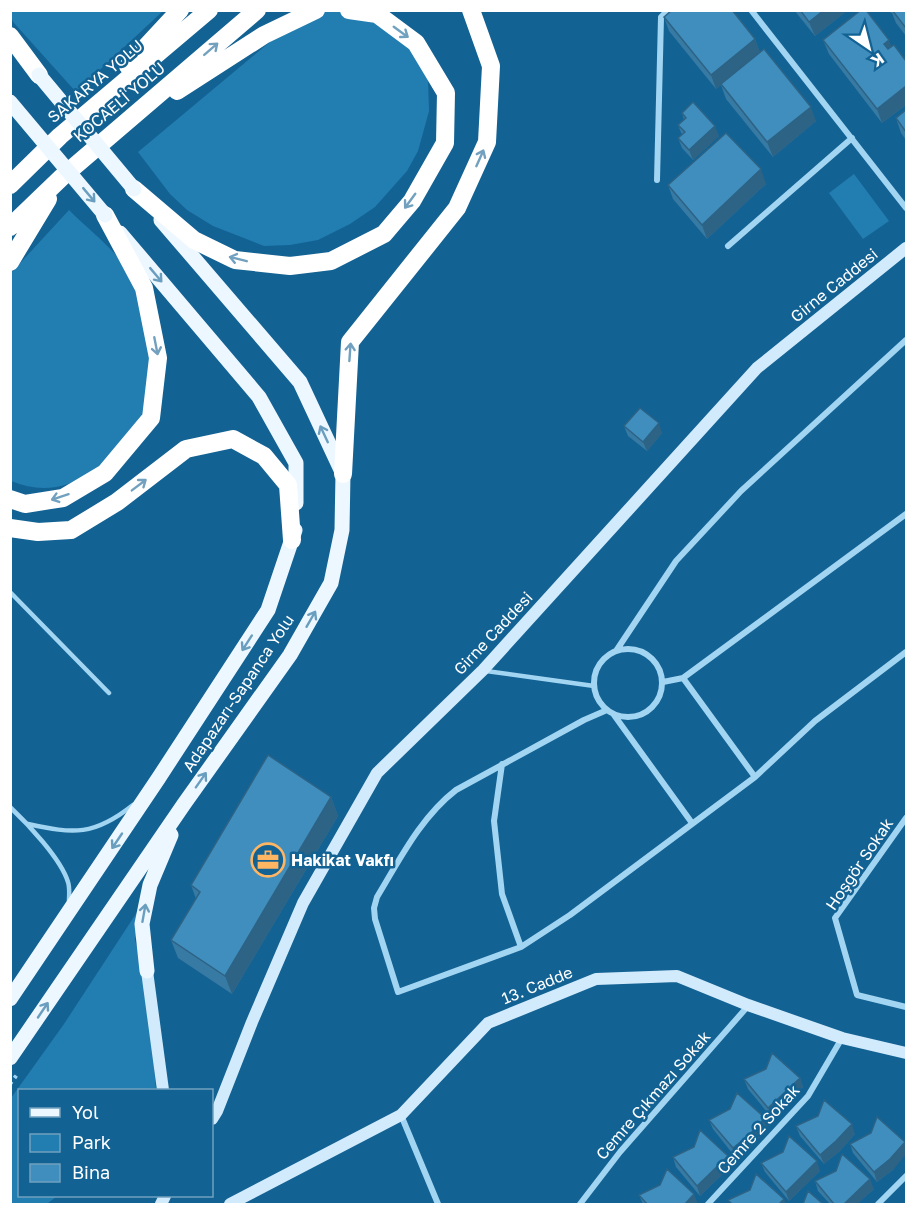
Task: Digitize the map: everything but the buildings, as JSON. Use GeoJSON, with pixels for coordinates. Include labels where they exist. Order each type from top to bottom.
{"type":"FeatureCollection","features":[{"type":"Feature","properties":{"kind":"highway"},"geometry":{"type":"LineString","coordinates":[[10,175],[65,132],[180,10]]}},
{"type":"Feature","properties":{"kind":"highway","name":"SAKARYA YOLU"},"geometry":{"type":"LineString","coordinates":[[10,185],[65,132],[209,10]]}},
{"type":"Feature","properties":{"kind":"highway","name":"KOCAELİ YOLU"},"geometry":{"type":"LineString","coordinates":[[10,227],[62,177],[257,10]]}},
{"type":"Feature","properties":{"kind":"highway"},"geometry":{"type":"LineString","coordinates":[[118,129],[264,35],[316,10]]}},
{"type":"Feature","properties":{"kind":"highway"},"geometry":{"type":"LineString","coordinates":[[134,189],[194,240],[235,260],[290,266],[331,261],[384,234],[412,201],[445,143],[446,93],[416,43],[377,14],[349,10]]}},
{"type":"Feature","properties":{"kind":"highway"},"geometry":{"type":"LineString","coordinates":[[343,474],[351,342],[457,208],[487,142],[491,66],[471,10]]}},
{"type":"Feature","properties":{"kind":"highway"},"geometry":{"type":"LineString","coordinates":[[10,36],[39,75]]}},
{"type":"Feature","properties":{"kind":"highway"},"geometry":{"type":"LineString","coordinates":[[10,262],[62,177]]}},
{"type":"Feature","properties":{"kind":"highway"},"geometry":{"type":"LineString","coordinates":[[10,499],[25,504],[63,498],[105,473],[151,418],[158,358],[144,288],[105,215]]}},
{"type":"Feature","properties":{"kind":"highway"},"geometry":{"type":"LineString","coordinates":[[10,528],[38,532],[71,530],[117,502],[186,449],[232,439],[264,456],[288,485],[292,540]]}},
{"type":"Feature","properties":{"kind":"main road","name":"Adapazarı-Sapanca Yolu"},"geometry":{"type":"LineString","coordinates":[[10,1058],[184,804],[290,655],[331,583],[342,530],[343,474],[300,382],[39,75]]}},
{"type":"Feature","properties":{"kind":"main road","name":"Adapazarı-Sapanca Yolu"},"geometry":{"type":"LineString","coordinates":[[10,102],[258,397],[296,463],[295,532],[268,610],[149,793],[10,999]]}},
{"type":"Feature","properties":{"kind":"main road"},"geometry":{"type":"LineString","coordinates":[[147,971],[142,924],[150,885],[184,804]]}},
{"type":"Feature","properties":{"kind":"street"},"geometry":{"type":"LineString","coordinates":[[657,180],[661,17],[668,10]]}},
{"type":"Feature","properties":{"kind":"street"},"geometry":{"type":"LineString","coordinates":[[750,10],[906,208]]}},
{"type":"Feature","properties":{"kind":"street"},"geometry":{"type":"LineString","coordinates":[[10,49],[39,75]]}},
{"type":"Feature","properties":{"kind":"street"},"geometry":{"type":"LineString","coordinates":[[728,246],[852,138]]}},
{"type":"Feature","properties":{"kind":"street","name":"Girne Caddesi"},"geometry":{"type":"LineString","coordinates":[[213,1117],[303,903],[377,773],[483,670],[757,368],[906,248]]}},
{"type":"Feature","properties":{"kind":"street"},"geometry":{"type":"LineString","coordinates":[[616,651],[676,561],[741,490],[906,340]]}},
{"type":"Feature","properties":{"kind":"street"},"geometry":{"type":"LineString","coordinates":[[663,682],[683,678],[906,514]]}},
{"type":"Feature","properties":{"kind":"street"},"geometry":{"type":"LineString","coordinates":[[614,715],[632,718],[651,710],[662,693],[661,671],[656,662],[638,650],[627,648],[606,656],[595,676],[596,695],[607,710],[614,715],[692,823]]}},
{"type":"Feature","properties":{"kind":"street"},"geometry":{"type":"LineString","coordinates":[[607,710],[584,720],[456,790],[428,816],[377,897],[374,908],[375,919],[398,992],[521,947],[570,915],[755,777],[815,721],[906,652]]}},
{"type":"Feature","properties":{"kind":"street"},"geometry":{"type":"LineString","coordinates":[[683,678],[755,777]]}},
{"type":"Feature","properties":{"kind":"street"},"geometry":{"type":"LineString","coordinates":[[502,764],[494,821],[502,894],[521,947]]}},
{"type":"Feature","properties":{"kind":"street","name":"Hoşgör Sokak"},"geometry":{"type":"LineString","coordinates":[[906,818],[835,918],[857,995],[906,1007]]}},
{"type":"Feature","properties":{"kind":"street"},"geometry":{"type":"LineString","coordinates":[[147,971],[163,1089]]}},
{"type":"Feature","properties":{"kind":"street","name":"13. Cadde"},"geometry":{"type":"LineString","coordinates":[[230,1204],[400,1115],[488,1023],[596,979],[677,976],[748,1005],[842,1038],[906,1053]]}},
{"type":"Feature","properties":{"kind":"street","name":"Cemre Çıkmazı Sokak"},"geometry":{"type":"LineString","coordinates":[[580,1204],[620,1152],[748,1005]]}},
{"type":"Feature","properties":{"kind":"street","name":"Cemre 2 Sokak"},"geometry":{"type":"LineString","coordinates":[[708,1204],[808,1096],[842,1038]]}},
{"type":"Feature","properties":{"kind":"street"},"geometry":{"type":"LineString","coordinates":[[400,1115],[438,1204]]}},
{"type":"Feature","properties":{"kind":"street"},"geometry":{"type":"LineString","coordinates":[[878,1204],[906,1176]]}},
{"type":"Feature","properties":{"kind":"lane"},"geometry":{"type":"LineString","coordinates":[[10,592],[109,693]]}},
{"type":"Feature","properties":{"kind":"lane"},"geometry":{"type":"LineString","coordinates":[[483,670],[594,686]]}},
{"type":"Feature","properties":{"kind":"lane"},"geometry":{"type":"LineString","coordinates":[[28,824],[60,831],[93,829],[118,817],[149,793]]}},
{"type":"Feature","properties":{"kind":"lane"},"geometry":{"type":"LineString","coordinates":[[10,807],[28,824],[55,859],[68,883],[68,914]]}},
{"type":"Feature","properties":{"kind":"green space"},"geometry":{"type":"Polygon","coordinates":[[[10,11],[163,11],[76,92],[14,23],[10,11]]]}},
{"type":"Feature","properties":{"kind":"green space"},"geometry":{"type":"Polygon","coordinates":[[[326,11],[373,11],[397,23],[428,80],[429,111],[418,151],[407,171],[375,207],[350,224],[318,240],[290,245],[264,246],[213,226],[187,210],[170,194],[138,152],[277,36],[326,11]]]}},
{"type":"Feature","properties":{"kind":"green space"},"geometry":{"type":"Polygon","coordinates":[[[854,174],[889,221],[863,239],[829,193],[854,174]]]}},
{"type":"Feature","properties":{"kind":"green space"},"geometry":{"type":"Polygon","coordinates":[[[69,210],[112,250],[132,276],[154,354],[154,375],[147,406],[137,424],[117,450],[91,473],[77,481],[45,488],[11,481],[11,273],[69,210]]]}},
{"type":"Feature","properties":{"kind":"green space"},"geometry":{"type":"Polygon","coordinates":[[[141,906],[135,940],[142,966],[150,1020],[156,1089],[18,1089],[18,1197],[56,1197],[47,1204],[11,1204],[11,1098],[64,1024],[141,906]]]}},
{"type":"Feature","properties":{"kind":"place","name":"Hakikat Vakfı"},"geometry":{"type":"Point","coordinates":[268,860]}}]}
